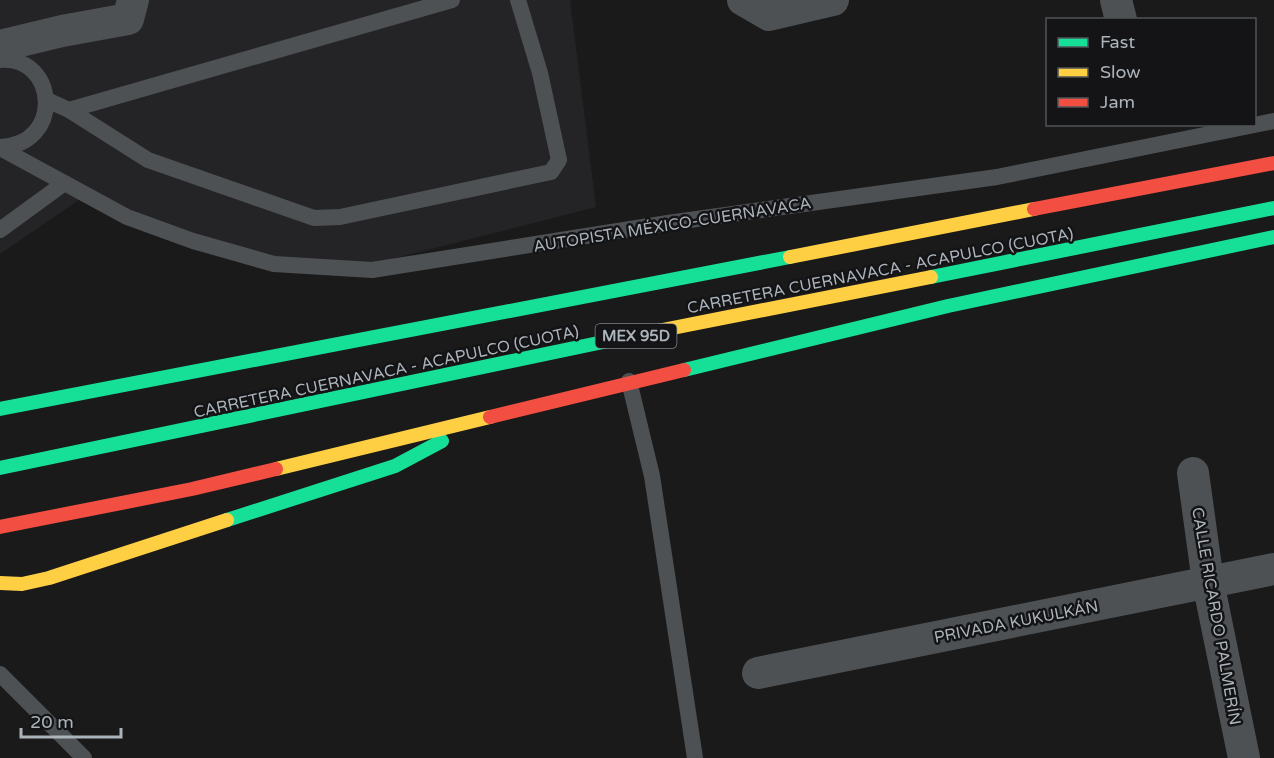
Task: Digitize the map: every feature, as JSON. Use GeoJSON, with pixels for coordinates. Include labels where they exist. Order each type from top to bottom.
{"type":"FeatureCollection","features":[{"type":"Feature","properties":{"kind":"highway","name":"CARRETERA CUERNAVACA - ACAPULCO (CUOTA)"},"geometry":{"type":"LineString","coordinates":[[0,409],[1274,163]]}},
{"type":"Feature","properties":{"kind":"highway","name":"CARRETERA CUERNAVACA - ACAPULCO (CUOTA)"},"geometry":{"type":"LineString","coordinates":[[0,468],[603,342],[1274,208]]}},
{"type":"Feature","properties":{"kind":"highway"},"geometry":{"type":"LineString","coordinates":[[0,527],[192,489],[483,419],[629,381],[948,306],[1274,237]]}},
{"type":"Feature","properties":{"kind":"highway"},"geometry":{"type":"LineString","coordinates":[[0,583],[22,584],[49,578],[395,466],[483,419]]}},
{"type":"Feature","properties":{"kind":"street"},"geometry":{"type":"LineString","coordinates":[[0,46],[62,31],[128,19],[133,0]]}},
{"type":"Feature","properties":{"kind":"street"},"geometry":{"type":"LineString","coordinates":[[743,0],[769,15],[833,0]]}},
{"type":"Feature","properties":{"kind":"street"},"geometry":{"type":"LineString","coordinates":[[1116,0],[1120,18]]}},
{"type":"Feature","properties":{"kind":"street","name":"CALLE RICARDO PALMERÍN"},"geometry":{"type":"LineString","coordinates":[[1192,473],[1208,582],[1244,758]]}},
{"type":"Feature","properties":{"kind":"street","name":"PRIVADA KUKULKÁN"},"geometry":{"type":"LineString","coordinates":[[758,673],[1274,569]]}},
{"type":"Feature","properties":{"kind":"lane"},"geometry":{"type":"LineString","coordinates":[[69,110],[452,0]]}},
{"type":"Feature","properties":{"kind":"lane"},"geometry":{"type":"LineString","coordinates":[[46,100],[69,110],[148,160],[314,218],[340,217],[551,172],[559,160],[540,73],[518,0]]}},
{"type":"Feature","properties":{"kind":"lane"},"geometry":{"type":"LineString","coordinates":[[0,60],[22,64],[34,73],[43,86],[46,100],[45,115],[39,130],[27,140],[13,146],[0,147]]}},
{"type":"Feature","properties":{"kind":"lane","name":"AUTOPISTA MÉXICO-CUERNAVACA"},"geometry":{"type":"LineString","coordinates":[[1256,125],[1274,121]]}},
{"type":"Feature","properties":{"kind":"lane","name":"AUTOPISTA MÉXICO-CUERNAVACA"},"geometry":{"type":"LineString","coordinates":[[0,147],[63,184],[127,217],[193,241],[274,264],[372,270],[668,223],[997,177],[1249,126]]}},
{"type":"Feature","properties":{"kind":"lane"},"geometry":{"type":"LineString","coordinates":[[0,230],[63,184]]}},
{"type":"Feature","properties":{"kind":"lane"},"geometry":{"type":"LineString","coordinates":[[629,381],[652,476],[695,758]]}},
{"type":"Feature","properties":{"kind":"lane"},"geometry":{"type":"LineString","coordinates":[[0,674],[84,758]]}},
{"type":"Feature","properties":{"kind":"shaded area"},"geometry":{"type":"Polygon","coordinates":[[[0,0],[570,0],[596,207],[341,272],[240,258],[89,193],[0,254],[0,0]]]}},
{"type":"Feature","properties":{"kind":"traffic: fast"},"geometry":{"type":"LineString","coordinates":[[931,277],[1274,208]]}},
{"type":"Feature","properties":{"kind":"traffic: fast"},"geometry":{"type":"LineString","coordinates":[[684,370],[948,306],[1274,237]]}},
{"type":"Feature","properties":{"kind":"traffic: fast"},"geometry":{"type":"LineString","coordinates":[[0,409],[790,257]]}},
{"type":"Feature","properties":{"kind":"traffic: fast"},"geometry":{"type":"LineString","coordinates":[[0,468],[627,337]]}},
{"type":"Feature","properties":{"kind":"traffic: fast"},"geometry":{"type":"LineString","coordinates":[[227,520],[395,466],[442,441]]}},
{"type":"Feature","properties":{"kind":"traffic: slow"},"geometry":{"type":"LineString","coordinates":[[790,257],[1034,209]]}},
{"type":"Feature","properties":{"kind":"traffic: slow"},"geometry":{"type":"LineString","coordinates":[[627,337],[931,277]]}},
{"type":"Feature","properties":{"kind":"traffic: slow"},"geometry":{"type":"LineString","coordinates":[[276,469],[490,417]]}},
{"type":"Feature","properties":{"kind":"traffic: slow"},"geometry":{"type":"LineString","coordinates":[[0,583],[22,584],[49,578],[227,520]]}},
{"type":"Feature","properties":{"kind":"traffic: jam"},"geometry":{"type":"LineString","coordinates":[[1034,209],[1274,163]]}},
{"type":"Feature","properties":{"kind":"traffic: jam"},"geometry":{"type":"LineString","coordinates":[[490,417],[684,370]]}},
{"type":"Feature","properties":{"kind":"traffic: jam"},"geometry":{"type":"LineString","coordinates":[[0,527],[192,489],[276,469]]}}]}
